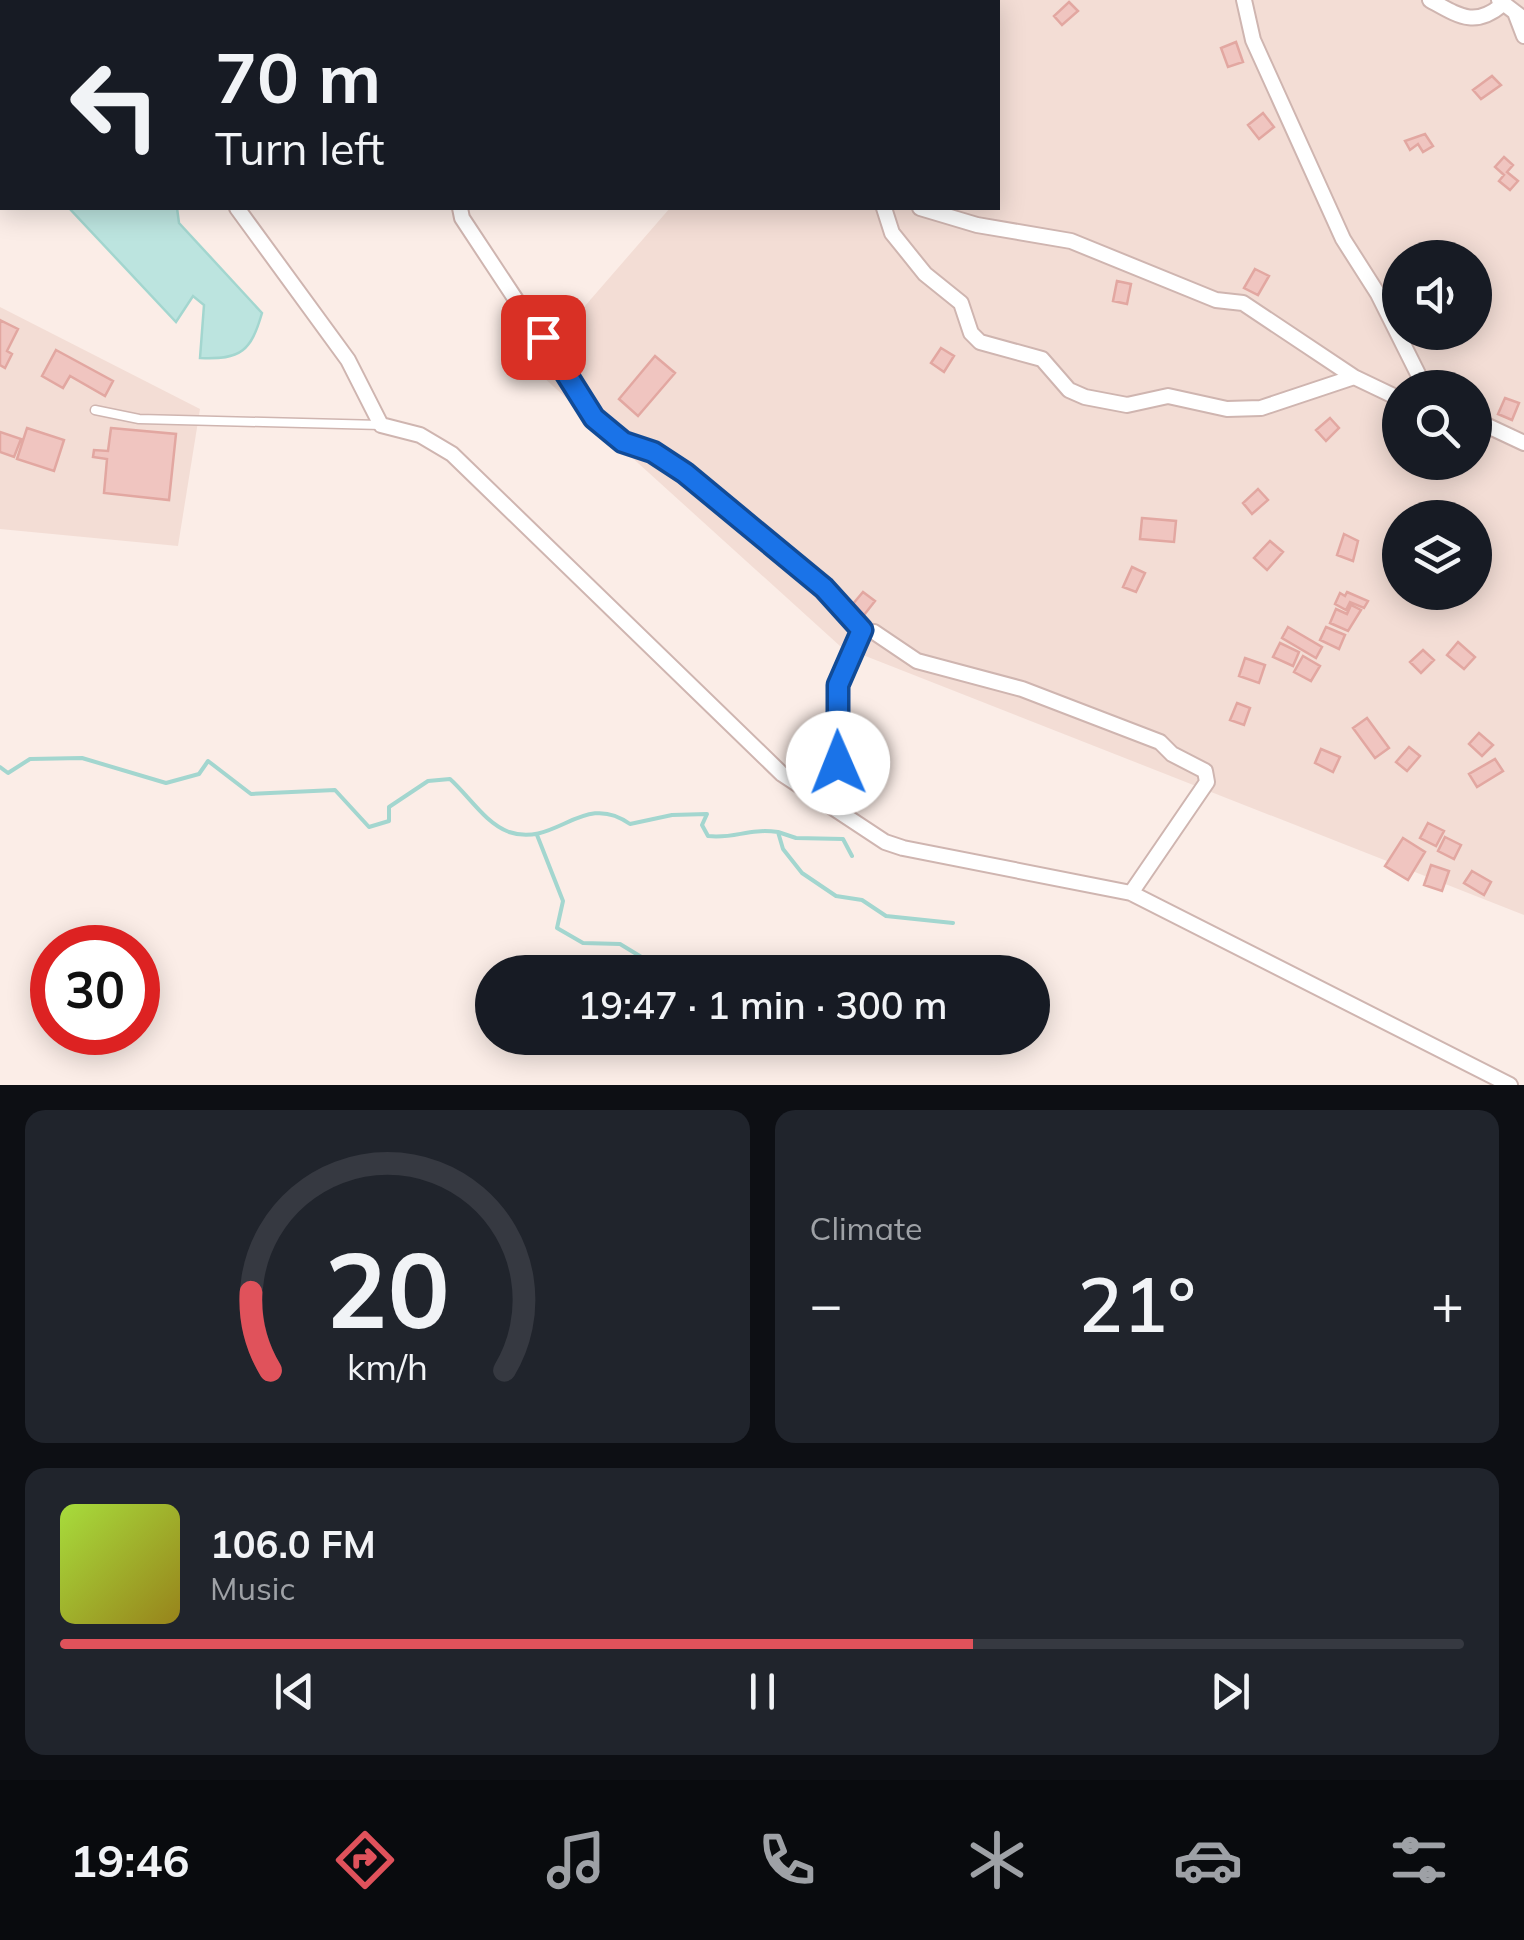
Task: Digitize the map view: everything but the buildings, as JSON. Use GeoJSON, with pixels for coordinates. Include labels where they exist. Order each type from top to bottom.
{"type":"FeatureCollection","features":[{"type":"Feature","properties":{"kind":"street"},"geometry":{"type":"LineString","coordinates":[[1244,0],[1253,40],[1343,239],[1378,294],[1416,370]]}},
{"type":"Feature","properties":{"kind":"street"},"geometry":{"type":"LineString","coordinates":[[1430,0],[1474,21],[1487,18],[1501,2],[1520,17],[1524,36]]}},
{"type":"Feature","properties":{"kind":"street"},"geometry":{"type":"LineString","coordinates":[[239,210],[348,360],[380,425],[420,435],[452,454],[782,774],[884,842],[1131,893],[1510,1085]]}},
{"type":"Feature","properties":{"kind":"street"},"geometry":{"type":"LineString","coordinates":[[460,210],[594,418],[623,442],[653,452],[685,473],[824,588],[862,630],[874,632],[917,660],[1052,699],[1160,742],[1190,765],[1205,771],[1206,782],[1131,893]]}},
{"type":"Feature","properties":{"kind":"street"},"geometry":{"type":"LineString","coordinates":[[885,210],[892,233],[926,274],[961,303],[972,333],[980,342],[1042,359],[1069,390],[1085,396],[1127,405],[1168,396],[1227,409],[1261,408],[1354,377]]}},
{"type":"Feature","properties":{"kind":"street"},"geometry":{"type":"LineString","coordinates":[[926,210],[977,226],[1072,241],[1216,300],[1244,303],[1354,377],[1382,390]]}},
{"type":"Feature","properties":{"kind":"street"},"geometry":{"type":"LineString","coordinates":[[1492,428],[1524,444]]}},
{"type":"Feature","properties":{"kind":"street"},"geometry":{"type":"LineString","coordinates":[[824,802],[838,763],[838,685],[862,630]]}},
{"type":"Feature","properties":{"kind":"lane"},"geometry":{"type":"LineString","coordinates":[[95,410],[139,419],[380,425]]}},
{"type":"Feature","properties":{"kind":"shaded area"},"geometry":{"type":"Polygon","coordinates":[[[1000,0],[1524,0],[1524,915],[840,646],[532,367],[668,210],[1000,210],[1000,0]]]}},
{"type":"Feature","properties":{"kind":"shaded area"},"geometry":{"type":"Polygon","coordinates":[[[0,307],[200,409],[178,546],[0,529],[0,307]]]}},
{"type":"Feature","properties":{"kind":"water"},"geometry":{"type":"Polygon","coordinates":[[[71,210],[177,210],[179,223],[262,313],[248,344],[235,355],[225,357],[200,358],[204,305],[193,296],[176,322],[71,210]]]}},
{"type":"Feature","properties":{"kind":"waterway"},"geometry":{"type":"LineString","coordinates":[[0,767],[8,773],[30,759],[82,758],[166,783],[199,774],[208,761],[251,794],[335,790],[369,827],[389,821],[389,807],[428,781],[450,779],[492,822],[509,832],[526,835],[598,813],[630,824],[672,815],[707,814],[702,825],[708,836],[778,832],[783,849],[802,873],[836,896],[862,900],[886,916],[953,923]]}},
{"type":"Feature","properties":{"kind":"waterway"},"geometry":{"type":"LineString","coordinates":[[778,832],[796,838],[843,839],[852,856]]}},
{"type":"Feature","properties":{"kind":"waterway"},"geometry":{"type":"LineString","coordinates":[[537,835],[563,901],[557,928],[583,943],[620,944],[638,955]]}},
{"type":"Feature","properties":{"kind":"route"},"geometry":{"type":"LineString","coordinates":[[543,337],[594,418],[623,442],[637,450],[653,452],[685,473],[824,588],[862,630],[854,658],[838,685],[838,763]]}}]}
